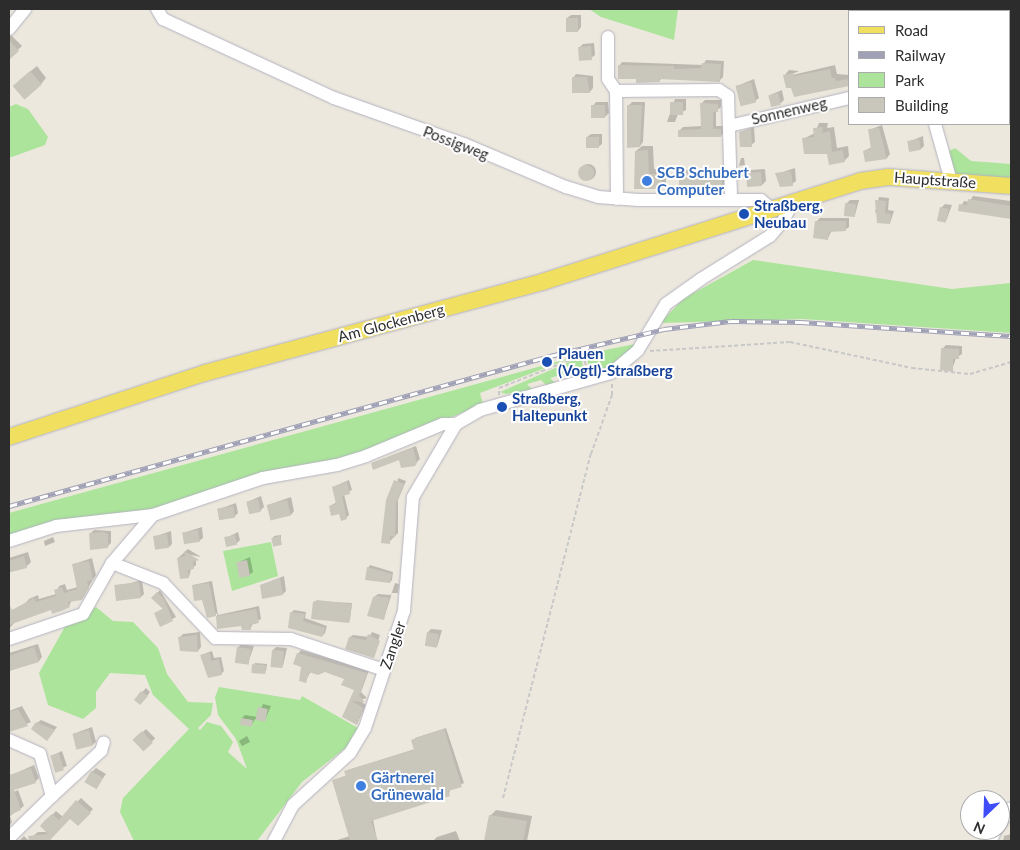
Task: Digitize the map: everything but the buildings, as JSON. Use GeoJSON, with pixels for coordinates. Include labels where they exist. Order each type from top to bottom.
{"type":"FeatureCollection","features":[{"type":"Feature","properties":{"kind":"main road","name":"Hauptstraße"},"geometry":{"type":"LineString","coordinates":[[773,210],[860,181],[889,177],[1011,186]]}},
{"type":"Feature","properties":{"kind":"main road","name":"Am Glockenberg"},"geometry":{"type":"LineString","coordinates":[[9,437],[205,373],[542,282],[773,210]]}},
{"type":"Feature","properties":{"kind":"street"},"geometry":{"type":"LineString","coordinates":[[9,29],[26,9]]}},
{"type":"Feature","properties":{"kind":"street","name":"Possigweg"},"geometry":{"type":"LineString","coordinates":[[157,9],[163,19],[334,98],[464,144],[566,187],[598,197],[617,199],[761,200],[773,210]]}},
{"type":"Feature","properties":{"kind":"street"},"geometry":{"type":"LineString","coordinates":[[608,37],[608,79],[616,91],[617,199]]}},
{"type":"Feature","properties":{"kind":"street"},"geometry":{"type":"LineString","coordinates":[[616,91],[719,90],[728,96],[731,199]]}},
{"type":"Feature","properties":{"kind":"street","name":"Sonnenweg"},"geometry":{"type":"LineString","coordinates":[[729,126],[848,98]]}},
{"type":"Feature","properties":{"kind":"street"},"geometry":{"type":"LineString","coordinates":[[935,125],[951,181]]}},
{"type":"Feature","properties":{"kind":"street"},"geometry":{"type":"LineString","coordinates":[[9,542],[64,525],[153,516],[263,478],[366,456],[443,424],[456,424],[480,410],[611,373],[638,350],[666,304],[700,279],[765,240],[783,222],[792,204]]}},
{"type":"Feature","properties":{"kind":"street","name":"Zangler"},"geometry":{"type":"LineString","coordinates":[[274,841],[293,805],[356,746],[404,611],[413,497],[456,424]]}},
{"type":"Feature","properties":{"kind":"street"},"geometry":{"type":"LineString","coordinates":[[9,639],[83,614],[112,563],[153,516]]}},
{"type":"Feature","properties":{"kind":"street"},"geometry":{"type":"LineString","coordinates":[[112,563],[163,583],[215,638],[274,638],[304,642],[384,670]]}},
{"type":"Feature","properties":{"kind":"street"},"geometry":{"type":"LineString","coordinates":[[9,740],[40,754],[52,796]]}},
{"type":"Feature","properties":{"kind":"street"},"geometry":{"type":"LineString","coordinates":[[9,838],[101,751],[104,742]]}},
{"type":"Feature","properties":{"kind":"path"},"geometry":{"type":"LineString","coordinates":[[638,350],[664,352],[722,344],[790,342],[912,368],[970,374],[1011,362]]}},
{"type":"Feature","properties":{"kind":"path"},"geometry":{"type":"LineString","coordinates":[[499,388],[583,355],[587,371]]}},
{"type":"Feature","properties":{"kind":"path"},"geometry":{"type":"LineString","coordinates":[[503,798],[591,454],[612,395],[611,373]]}},
{"type":"Feature","properties":{"kind":"green space"},"geometry":{"type":"Polygon","coordinates":[[[589,9],[678,9],[674,40],[601,17],[589,9]]]}},
{"type":"Feature","properties":{"kind":"green space"},"geometry":{"type":"Polygon","coordinates":[[[16,104],[28,109],[48,137],[45,145],[9,158],[9,107],[16,104]]]}},
{"type":"Feature","properties":{"kind":"green space"},"geometry":{"type":"Polygon","coordinates":[[[955,148],[971,161],[1011,164],[1011,182],[955,178],[947,152],[955,148]]]}},
{"type":"Feature","properties":{"kind":"green space"},"geometry":{"type":"Polygon","coordinates":[[[753,260],[952,289],[1011,283],[1011,333],[802,319],[660,323],[683,299],[753,260]]]}},
{"type":"Feature","properties":{"kind":"green space"},"geometry":{"type":"Polygon","coordinates":[[[635,344],[616,364],[592,375],[585,354],[635,344]]]}},
{"type":"Feature","properties":{"kind":"green space"},"geometry":{"type":"Polygon","coordinates":[[[574,357],[480,393],[483,404],[365,453],[151,511],[9,537],[9,513],[574,357]]]}},
{"type":"Feature","properties":{"kind":"green space"},"geometry":{"type":"Polygon","coordinates":[[[581,357],[585,376],[578,370],[550,378],[556,384],[547,386],[541,380],[527,384],[532,389],[506,394],[500,392],[581,357]]]}},
{"type":"Feature","properties":{"kind":"green space"},"geometry":{"type":"Polygon","coordinates":[[[271,542],[278,576],[232,591],[223,551],[271,542]]]}},
{"type":"Feature","properties":{"kind":"green space"},"geometry":{"type":"Polygon","coordinates":[[[96,607],[113,621],[133,622],[158,648],[167,674],[188,702],[213,703],[211,715],[198,728],[200,730],[207,722],[221,726],[233,742],[228,752],[247,769],[236,739],[218,715],[215,697],[219,687],[300,700],[302,696],[358,728],[348,746],[302,782],[257,841],[134,841],[120,812],[123,798],[189,729],[153,695],[145,675],[110,673],[96,692],[96,708],[83,719],[48,705],[39,673],[67,623],[96,607]]]}},
{"type":"Feature","properties":{"kind":"railway"},"geometry":{"type":"LineString","coordinates":[[9,506],[550,356],[664,329],[731,321],[801,322],[1011,336]]}},
{"type":"Feature","properties":{"kind":"place","name":"SCB Schubert Computer"},"geometry":{"type":"Point","coordinates":[647,181]}},
{"type":"Feature","properties":{"kind":"place","name":"Straßberg, Neubau"},"geometry":{"type":"Point","coordinates":[744,214]}},
{"type":"Feature","properties":{"kind":"place","name":"Plauen (Vogtl)-Straßberg"},"geometry":{"type":"Point","coordinates":[547,362]}},
{"type":"Feature","properties":{"kind":"place","name":"Straßberg, Haltepunkt"},"geometry":{"type":"Point","coordinates":[502,407]}},
{"type":"Feature","properties":{"kind":"place","name":"Gärtnerei Grünewald"},"geometry":{"type":"Point","coordinates":[361,786]}}]}
